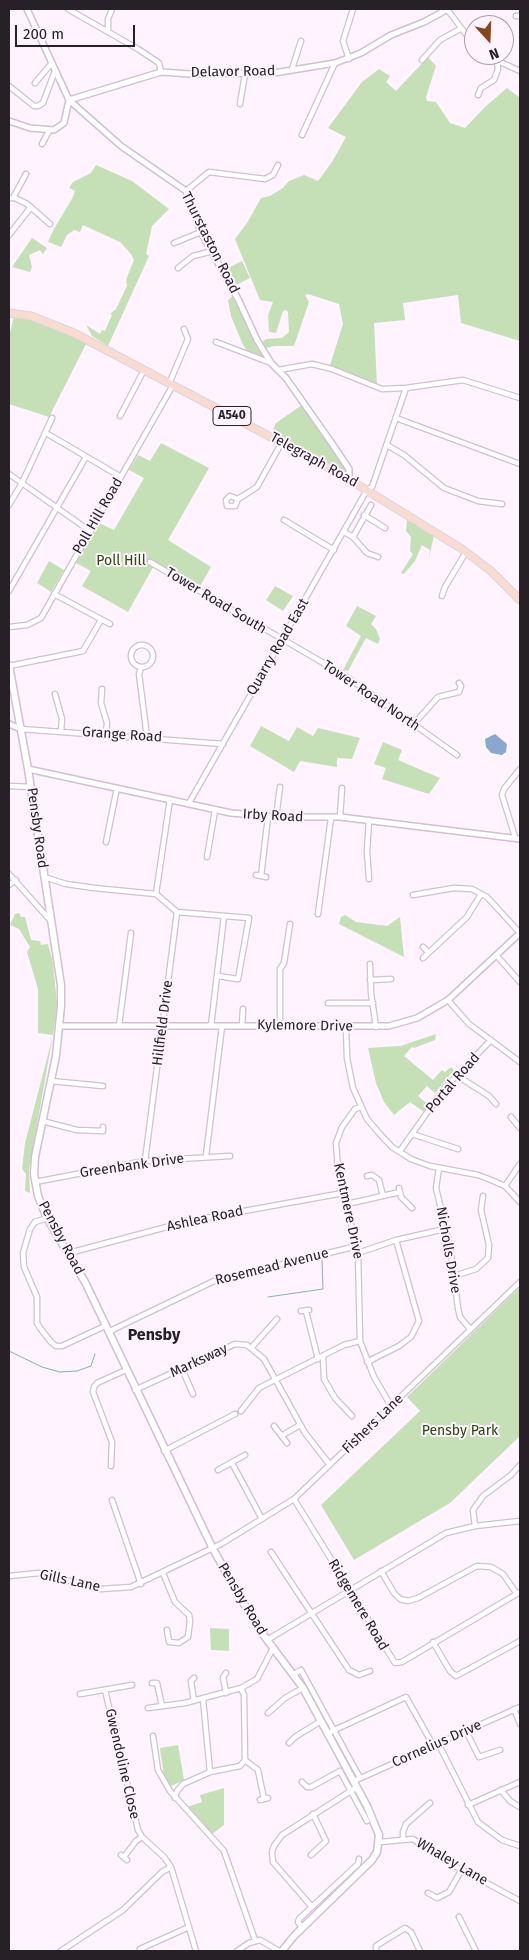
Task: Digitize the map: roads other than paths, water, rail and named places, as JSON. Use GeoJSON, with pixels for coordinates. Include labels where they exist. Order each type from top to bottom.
{"type":"FeatureCollection","features":[{"type":"Feature","properties":{"kind":"main road","name":"Telegraph Road"},"geometry":{"type":"LineString","coordinates":[[9,313],[31,316],[65,329],[349,479],[466,552],[491,571],[520,600]]}},
{"type":"Feature","properties":{"kind":"main road","name":"Pensby Road"},"geometry":{"type":"LineString","coordinates":[[9,665],[28,769],[62,1006],[51,1081],[35,1157],[35,1182],[47,1218],[69,1253],[213,1549],[256,1625],[303,1688],[313,1698],[321,1722],[357,1782],[376,1826],[380,1842]]}},
{"type":"Feature","properties":{"kind":"main road"},"geometry":{"type":"LineString","coordinates":[[280,1951],[302,1927],[372,1860],[380,1842]]}},
{"type":"Feature","properties":{"kind":"street","name":"Thurstaston Road"},"geometry":{"type":"LineString","coordinates":[[28,9],[51,64],[69,100],[121,146],[186,191],[201,232],[213,251],[271,362],[279,370],[346,465],[349,479]]}},
{"type":"Feature","properties":{"kind":"street"},"geometry":{"type":"LineString","coordinates":[[68,9],[159,63],[161,72]]}},
{"type":"Feature","properties":{"kind":"street"},"geometry":{"type":"LineString","coordinates":[[108,31],[108,19],[112,9]]}},
{"type":"Feature","properties":{"kind":"street"},"geometry":{"type":"LineString","coordinates":[[348,59],[343,41],[352,9]]}},
{"type":"Feature","properties":{"kind":"street"},"geometry":{"type":"LineString","coordinates":[[447,9],[464,34]]}},
{"type":"Feature","properties":{"kind":"street","name":"Delavor Road"},"geometry":{"type":"LineString","coordinates":[[69,100],[161,72],[245,74],[274,72],[335,63],[348,59],[447,9]]}},
{"type":"Feature","properties":{"kind":"street"},"geometry":{"type":"LineString","coordinates":[[100,27],[108,19]]}},
{"type":"Feature","properties":{"kind":"street"},"geometry":{"type":"LineString","coordinates":[[422,60],[434,45],[460,29]]}},
{"type":"Feature","properties":{"kind":"street"},"geometry":{"type":"LineString","coordinates":[[292,69],[299,43]]}},
{"type":"Feature","properties":{"kind":"street"},"geometry":{"type":"LineString","coordinates":[[302,135],[306,130],[335,63]]}},
{"type":"Feature","properties":{"kind":"street"},"geometry":{"type":"LineString","coordinates":[[35,83],[51,64]]}},
{"type":"Feature","properties":{"kind":"street"},"geometry":{"type":"LineString","coordinates":[[478,95],[481,88],[494,80],[498,65]]}},
{"type":"Feature","properties":{"kind":"street"},"geometry":{"type":"LineString","coordinates":[[508,65],[520,70]]}},
{"type":"Feature","properties":{"kind":"street"},"geometry":{"type":"LineString","coordinates":[[9,86],[34,106],[38,106],[43,103],[55,71]]}},
{"type":"Feature","properties":{"kind":"street"},"geometry":{"type":"LineString","coordinates":[[240,104],[245,74]]}},
{"type":"Feature","properties":{"kind":"street"},"geometry":{"type":"LineString","coordinates":[[42,144],[49,131],[64,123],[69,100]]}},
{"type":"Feature","properties":{"kind":"street"},"geometry":{"type":"LineString","coordinates":[[9,121],[30,128],[49,131]]}},
{"type":"Feature","properties":{"kind":"street"},"geometry":{"type":"LineString","coordinates":[[186,191],[209,172],[265,180],[274,175],[278,165]]}},
{"type":"Feature","properties":{"kind":"street"},"geometry":{"type":"LineString","coordinates":[[26,174],[11,198],[31,207],[50,224]]}},
{"type":"Feature","properties":{"kind":"street"},"geometry":{"type":"LineString","coordinates":[[9,235],[31,207]]}},
{"type":"Feature","properties":{"kind":"street"},"geometry":{"type":"LineString","coordinates":[[176,236],[175,242],[201,232]]}},
{"type":"Feature","properties":{"kind":"street"},"geometry":{"type":"LineString","coordinates":[[178,268],[193,256],[213,251]]}},
{"type":"Feature","properties":{"kind":"street","name":"Poll Hill Road"},"geometry":{"type":"LineString","coordinates":[[9,627],[28,625],[41,618],[171,384],[188,339],[184,330]]}},
{"type":"Feature","properties":{"kind":"street"},"geometry":{"type":"LineString","coordinates":[[216,342],[271,362]]}},
{"type":"Feature","properties":{"kind":"street"},"geometry":{"type":"LineString","coordinates":[[279,370],[312,364],[332,369],[382,389],[406,388],[463,380],[520,398]]}},
{"type":"Feature","properties":{"kind":"street"},"geometry":{"type":"LineString","coordinates":[[120,416],[144,370]]}},
{"type":"Feature","properties":{"kind":"street","name":"Quarry Road East"},"geometry":{"type":"LineString","coordinates":[[189,803],[367,490],[372,487],[406,388]]}},
{"type":"Feature","properties":{"kind":"street"},"geometry":{"type":"LineString","coordinates":[[9,505],[22,483],[52,418]]}},
{"type":"Feature","properties":{"kind":"street"},"geometry":{"type":"LineString","coordinates":[[396,418],[520,464]]}},
{"type":"Feature","properties":{"kind":"street"},"geometry":{"type":"LineString","coordinates":[[46,433],[121,477]]}},
{"type":"Feature","properties":{"kind":"street"},"geometry":{"type":"LineString","coordinates":[[238,499],[257,487],[282,442]]}},
{"type":"Feature","properties":{"kind":"street"},"geometry":{"type":"LineString","coordinates":[[386,445],[404,454],[444,488],[491,507],[502,504]]}},
{"type":"Feature","properties":{"kind":"street"},"geometry":{"type":"LineString","coordinates":[[9,592],[86,457]]}},
{"type":"Feature","properties":{"kind":"street"},"geometry":{"type":"LineString","coordinates":[[9,474],[90,531]]}},
{"type":"Feature","properties":{"kind":"street"},"geometry":{"type":"LineString","coordinates":[[353,537],[371,505]]}},
{"type":"Feature","properties":{"kind":"street"},"geometry":{"type":"LineString","coordinates":[[364,516],[385,528]]}},
{"type":"Feature","properties":{"kind":"street"},"geometry":{"type":"LineString","coordinates":[[284,520],[334,550]]}},
{"type":"Feature","properties":{"kind":"street"},"geometry":{"type":"LineString","coordinates":[[344,532],[353,537],[367,553],[378,557]]}},
{"type":"Feature","properties":{"kind":"street"},"geometry":{"type":"LineString","coordinates":[[442,596],[444,587],[466,552]]}},
{"type":"Feature","properties":{"kind":"street","name":"Tower Road South"},"geometry":{"type":"LineString","coordinates":[[150,562],[282,640]]}},
{"type":"Feature","properties":{"kind":"street"},"geometry":{"type":"LineString","coordinates":[[54,594],[110,624]]}},
{"type":"Feature","properties":{"kind":"street"},"geometry":{"type":"LineString","coordinates":[[9,665],[83,651],[101,620]]}},
{"type":"Feature","properties":{"kind":"street","name":"Tower Road North"},"geometry":{"type":"LineString","coordinates":[[282,640],[344,675],[457,755]]}},
{"type":"Feature","properties":{"kind":"street"},"geometry":{"type":"LineString","coordinates":[[138,645],[146,645],[152,649],[154,655],[148,666],[141,668],[134,664],[131,657],[132,650],[138,645]]}},
{"type":"Feature","properties":{"kind":"street"},"geometry":{"type":"LineString","coordinates":[[141,668],[139,674],[147,737]]}},
{"type":"Feature","properties":{"kind":"street"},"geometry":{"type":"LineString","coordinates":[[413,725],[438,697],[455,694],[460,685],[468,688]]}},
{"type":"Feature","properties":{"kind":"street"},"geometry":{"type":"LineString","coordinates":[[102,688],[101,703],[107,723],[106,734]]}},
{"type":"Feature","properties":{"kind":"street"},"geometry":{"type":"LineString","coordinates":[[54,694],[62,719],[61,731]]}},
{"type":"Feature","properties":{"kind":"street"},"geometry":{"type":"LineString","coordinates":[[9,724],[21,729]]}},
{"type":"Feature","properties":{"kind":"street","name":"Grange Road"},"geometry":{"type":"LineString","coordinates":[[21,729],[223,744]]}},
{"type":"Feature","properties":{"kind":"street","name":"Irby Road"},"geometry":{"type":"LineString","coordinates":[[28,769],[215,810],[268,817],[340,817],[518,838]]}},
{"type":"Feature","properties":{"kind":"street"},"geometry":{"type":"LineString","coordinates":[[518,838],[502,795],[504,789],[520,769]]}},
{"type":"Feature","properties":{"kind":"street"},"geometry":{"type":"LineString","coordinates":[[9,786],[30,787]]}},
{"type":"Feature","properties":{"kind":"street"},"geometry":{"type":"LineString","coordinates":[[276,817],[280,787]]}},
{"type":"Feature","properties":{"kind":"street"},"geometry":{"type":"LineString","coordinates":[[106,842],[117,788]]}},
{"type":"Feature","properties":{"kind":"street"},"geometry":{"type":"LineString","coordinates":[[340,817],[342,788]]}},
{"type":"Feature","properties":{"kind":"street"},"geometry":{"type":"LineString","coordinates":[[156,894],[170,800]]}},
{"type":"Feature","properties":{"kind":"street"},"geometry":{"type":"LineString","coordinates":[[207,857],[215,810]]}},
{"type":"Feature","properties":{"kind":"street"},"geometry":{"type":"LineString","coordinates":[[261,876],[268,817]]}},
{"type":"Feature","properties":{"kind":"street"},"geometry":{"type":"LineString","coordinates":[[318,914],[331,818]]}},
{"type":"Feature","properties":{"kind":"street"},"geometry":{"type":"LineString","coordinates":[[369,820],[367,851],[369,879]]}},
{"type":"Feature","properties":{"kind":"street"},"geometry":{"type":"LineString","coordinates":[[9,874],[51,921]]}},
{"type":"Feature","properties":{"kind":"street"},"geometry":{"type":"LineString","coordinates":[[44,877],[66,884],[156,894],[177,912],[249,918],[238,979],[218,976]]}},
{"type":"Feature","properties":{"kind":"street"},"geometry":{"type":"LineString","coordinates":[[9,885],[16,880]]}},
{"type":"Feature","properties":{"kind":"street"},"geometry":{"type":"LineString","coordinates":[[413,894],[465,887],[487,897],[520,933]]}},
{"type":"Feature","properties":{"kind":"street"},"geometry":{"type":"LineString","coordinates":[[423,958],[467,917],[481,894]]}},
{"type":"Feature","properties":{"kind":"street","name":"Hillfield Drive"},"geometry":{"type":"LineString","coordinates":[[146,1161],[177,912]]}},
{"type":"Feature","properties":{"kind":"street"},"geometry":{"type":"LineString","coordinates":[[211,1026],[224,916]]}},
{"type":"Feature","properties":{"kind":"street"},"geometry":{"type":"LineString","coordinates":[[280,1026],[280,969],[284,963],[290,924]]}},
{"type":"Feature","properties":{"kind":"street"},"geometry":{"type":"LineString","coordinates":[[119,1026],[131,933]]}},
{"type":"Feature","properties":{"kind":"street","name":"Kylemore Drive"},"geometry":{"type":"LineString","coordinates":[[58,1026],[388,1026],[417,1018],[448,1000],[520,933]]}},
{"type":"Feature","properties":{"kind":"street"},"geometry":{"type":"LineString","coordinates":[[423,947],[428,952]]}},
{"type":"Feature","properties":{"kind":"street"},"geometry":{"type":"LineString","coordinates":[[497,956],[520,982]]}},
{"type":"Feature","properties":{"kind":"street"},"geometry":{"type":"LineString","coordinates":[[370,964],[370,980],[376,1026]]}},
{"type":"Feature","properties":{"kind":"street"},"geometry":{"type":"LineString","coordinates":[[370,980],[388,981]]}},
{"type":"Feature","properties":{"kind":"street"},"geometry":{"type":"LineString","coordinates":[[448,1000],[460,1015],[520,1062]]}},
{"type":"Feature","properties":{"kind":"street"},"geometry":{"type":"LineString","coordinates":[[328,1003],[373,1003]]}},
{"type":"Feature","properties":{"kind":"street"},"geometry":{"type":"LineString","coordinates":[[242,1026],[243,1009]]}},
{"type":"Feature","properties":{"kind":"street"},"geometry":{"type":"LineString","coordinates":[[206,1156],[222,1026]]}},
{"type":"Feature","properties":{"kind":"street"},"geometry":{"type":"LineString","coordinates":[[346,1027],[350,1074],[361,1107],[379,1133],[411,1159],[439,1168],[478,1175],[504,1186],[520,1202]]}},
{"type":"Feature","properties":{"kind":"street","name":"Portal Road"},"geometry":{"type":"LineString","coordinates":[[400,1151],[456,1076],[490,1040]]}},
{"type":"Feature","properties":{"kind":"street"},"geometry":{"type":"LineString","coordinates":[[456,1076],[489,1096],[496,1104]]}},
{"type":"Feature","properties":{"kind":"street"},"geometry":{"type":"LineString","coordinates":[[51,1081],[103,1086]]}},
{"type":"Feature","properties":{"kind":"street","name":"Kentmere Drive"},"geometry":{"type":"LineString","coordinates":[[361,1107],[348,1117],[336,1143],[338,1169],[358,1253],[360,1341],[367,1362],[391,1406]]}},
{"type":"Feature","properties":{"kind":"street"},"geometry":{"type":"LineString","coordinates":[[511,1117],[520,1128]]}},
{"type":"Feature","properties":{"kind":"street"},"geometry":{"type":"LineString","coordinates":[[516,1123],[520,1118]]}},
{"type":"Feature","properties":{"kind":"street"},"geometry":{"type":"LineString","coordinates":[[42,1121],[77,1130],[103,1131],[103,1127]]}},
{"type":"Feature","properties":{"kind":"street"},"geometry":{"type":"LineString","coordinates":[[412,1134],[458,1149]]}},
{"type":"Feature","properties":{"kind":"street","name":"Greenbank Drive"},"geometry":{"type":"LineString","coordinates":[[35,1182],[146,1161],[230,1156]]}},
{"type":"Feature","properties":{"kind":"street"},"geometry":{"type":"LineString","coordinates":[[504,1186],[520,1164]]}},
{"type":"Feature","properties":{"kind":"street","name":"Nicholls Drive"},"geometry":{"type":"LineString","coordinates":[[439,1168],[436,1188],[454,1276],[460,1317],[470,1328]]}},
{"type":"Feature","properties":{"kind":"street"},"geometry":{"type":"LineString","coordinates":[[367,1176],[372,1175],[379,1180],[383,1196]]}},
{"type":"Feature","properties":{"kind":"street"},"geometry":{"type":"LineString","coordinates":[[375,1186],[381,1185]]}},
{"type":"Feature","properties":{"kind":"street"},"geometry":{"type":"LineString","coordinates":[[347,1204],[383,1196],[399,1190],[401,1197],[412,1208]]}},
{"type":"Feature","properties":{"kind":"street","name":"Ashlea Road"},"geometry":{"type":"LineString","coordinates":[[69,1253],[189,1221],[343,1193]]}},
{"type":"Feature","properties":{"kind":"street"},"geometry":{"type":"LineString","coordinates":[[454,1276],[476,1269],[488,1258],[489,1245],[481,1210],[483,1196]]}},
{"type":"Feature","properties":{"kind":"street","name":"Rosemead Avenue"},"geometry":{"type":"LineString","coordinates":[[47,1218],[35,1222],[23,1253],[24,1267],[37,1298],[37,1323],[56,1346],[62,1346],[107,1329],[214,1281],[357,1246]]}},
{"type":"Feature","properties":{"kind":"street"},"geometry":{"type":"LineString","coordinates":[[358,1253],[396,1240],[445,1229]]}},
{"type":"Feature","properties":{"kind":"street"},"geometry":{"type":"LineString","coordinates":[[367,1362],[399,1346],[411,1337],[419,1321],[396,1240]]}},
{"type":"Feature","properties":{"kind":"street","name":"Fishers Lane"},"geometry":{"type":"LineString","coordinates":[[213,1549],[294,1500],[470,1328],[520,1282]]}},
{"type":"Feature","properties":{"kind":"street"},"geometry":{"type":"LineString","coordinates":[[305,1310],[318,1359]]}},
{"type":"Feature","properties":{"kind":"street"},"geometry":{"type":"LineString","coordinates":[[277,1319],[252,1346],[264,1359],[300,1426],[330,1465]]}},
{"type":"Feature","properties":{"kind":"street"},"geometry":{"type":"LineString","coordinates":[[241,1411],[259,1388],[344,1345],[360,1341]]}},
{"type":"Feature","properties":{"kind":"street","name":"Marksway"},"geometry":{"type":"LineString","coordinates":[[136,1390],[235,1344],[252,1346]]}},
{"type":"Feature","properties":{"kind":"street"},"geometry":{"type":"LineString","coordinates":[[324,1356],[324,1379],[335,1398],[352,1416]]}},
{"type":"Feature","properties":{"kind":"street"},"geometry":{"type":"LineString","coordinates":[[182,1369],[193,1394]]}},
{"type":"Feature","properties":{"kind":"street"},"geometry":{"type":"LineString","coordinates":[[111,1466],[112,1442],[93,1392],[97,1383],[126,1370]]}},
{"type":"Feature","properties":{"kind":"street"},"geometry":{"type":"LineString","coordinates":[[164,1451],[235,1414]]}},
{"type":"Feature","properties":{"kind":"street"},"geometry":{"type":"LineString","coordinates":[[274,1426],[283,1435],[287,1443]]}},
{"type":"Feature","properties":{"kind":"street"},"geometry":{"type":"LineString","coordinates":[[283,1435],[300,1426]]}},
{"type":"Feature","properties":{"kind":"street"},"geometry":{"type":"LineString","coordinates":[[218,1470],[246,1455]]}},
{"type":"Feature","properties":{"kind":"street"},"geometry":{"type":"LineString","coordinates":[[232,1463],[262,1519]]}},
{"type":"Feature","properties":{"kind":"street"},"geometry":{"type":"LineString","coordinates":[[475,1526],[474,1510],[483,1496],[511,1475],[520,1465]]}},
{"type":"Feature","properties":{"kind":"street"},"geometry":{"type":"LineString","coordinates":[[112,1500],[141,1584]]}},
{"type":"Feature","properties":{"kind":"street","name":"Ridgemere Road"},"geometry":{"type":"LineString","coordinates":[[294,1500],[395,1663],[398,1664],[519,1593]]}},
{"type":"Feature","properties":{"kind":"street"},"geometry":{"type":"LineString","coordinates":[[267,1640],[381,1570],[446,1533],[475,1526],[520,1520]]}},
{"type":"Feature","properties":{"kind":"street","name":"Gills Lane"},"geometry":{"type":"LineString","coordinates":[[9,1576],[39,1573],[101,1589],[131,1587],[213,1549]]}},
{"type":"Feature","properties":{"kind":"street"},"geometry":{"type":"LineString","coordinates":[[271,1552],[349,1670],[360,1675],[370,1671]]}},
{"type":"Feature","properties":{"kind":"street"},"geometry":{"type":"LineString","coordinates":[[381,1570],[394,1592],[400,1598],[408,1600],[418,1598],[477,1566],[491,1567],[503,1574],[519,1593]]}},
{"type":"Feature","properties":{"kind":"street"},"geometry":{"type":"LineString","coordinates":[[163,1573],[176,1602],[188,1615],[190,1621],[188,1637],[185,1641],[174,1644],[169,1642]]}},
{"type":"Feature","properties":{"kind":"street"},"geometry":{"type":"LineString","coordinates":[[167,1630],[169,1642]]}},
{"type":"Feature","properties":{"kind":"street"},"geometry":{"type":"LineString","coordinates":[[433,1642],[450,1671],[456,1676],[520,1641]]}},
{"type":"Feature","properties":{"kind":"street"},"geometry":{"type":"LineString","coordinates":[[165,1646],[169,1642]]}},
{"type":"Feature","properties":{"kind":"street"},"geometry":{"type":"LineString","coordinates":[[148,1708],[194,1701],[242,1688],[257,1679],[273,1648]]}},
{"type":"Feature","properties":{"kind":"street","name":"Pensby Road"},"geometry":{"type":"LineString","coordinates":[[294,1674],[301,1670],[313,1698],[335,1730],[357,1782]]}},
{"type":"Feature","properties":{"kind":"street"},"geometry":{"type":"LineString","coordinates":[[223,1675],[226,1693]]}},
{"type":"Feature","properties":{"kind":"street"},"geometry":{"type":"LineString","coordinates":[[191,1680],[194,1701]]}},
{"type":"Feature","properties":{"kind":"street"},"geometry":{"type":"LineString","coordinates":[[152,1683],[157,1683],[162,1706]]}},
{"type":"Feature","properties":{"kind":"street","name":"Gwendoline Close"},"geometry":{"type":"LineString","coordinates":[[80,1694],[132,1685]]}},
{"type":"Feature","properties":{"kind":"street"},"geometry":{"type":"LineString","coordinates":[[175,1798],[176,1791],[183,1784],[210,1772],[240,1766],[245,1760],[244,1695],[242,1688]]}},
{"type":"Feature","properties":{"kind":"street"},"geometry":{"type":"LineString","coordinates":[[268,1713],[282,1701],[303,1688]]}},
{"type":"Feature","properties":{"kind":"street","name":"Gwendoline Close"},"geometry":{"type":"LineString","coordinates":[[105,1690],[126,1783],[142,1837]]}},
{"type":"Feature","properties":{"kind":"street"},"geometry":{"type":"LineString","coordinates":[[278,1696],[282,1701]]}},
{"type":"Feature","properties":{"kind":"street"},"geometry":{"type":"LineString","coordinates":[[328,1733],[406,1697],[436,1744],[478,1822],[490,1833],[502,1840],[520,1846]]}},
{"type":"Feature","properties":{"kind":"street"},"geometry":{"type":"LineString","coordinates":[[203,1699],[210,1772]]}},
{"type":"Feature","properties":{"kind":"street","name":"Cornelius Drive"},"geometry":{"type":"LineString","coordinates":[[312,1907],[273,1862],[272,1852],[282,1835],[350,1791],[357,1782],[520,1707]]}},
{"type":"Feature","properties":{"kind":"street"},"geometry":{"type":"LineString","coordinates":[[514,1709],[520,1724]]}},
{"type":"Feature","properties":{"kind":"street"},"geometry":{"type":"LineString","coordinates":[[289,1743],[321,1722]]}},
{"type":"Feature","properties":{"kind":"street"},"geometry":{"type":"LineString","coordinates":[[466,1731],[478,1757],[482,1758],[500,1750]]}},
{"type":"Feature","properties":{"kind":"street"},"geometry":{"type":"LineString","coordinates":[[153,1736],[158,1770],[175,1798],[224,1851],[255,1940]]}},
{"type":"Feature","properties":{"kind":"street"},"geometry":{"type":"LineString","coordinates":[[245,1760],[254,1764],[258,1770],[264,1799]]}},
{"type":"Feature","properties":{"kind":"street"},"geometry":{"type":"LineString","coordinates":[[302,1782],[311,1788],[340,1772],[361,1816],[367,1821]]}},
{"type":"Feature","properties":{"kind":"street"},"geometry":{"type":"LineString","coordinates":[[468,1805],[520,1782]]}},
{"type":"Feature","properties":{"kind":"street"},"geometry":{"type":"LineString","coordinates":[[501,1790],[520,1807]]}},
{"type":"Feature","properties":{"kind":"street"},"geometry":{"type":"LineString","coordinates":[[403,1839],[406,1824],[430,1803]]}},
{"type":"Feature","properties":{"kind":"street"},"geometry":{"type":"LineString","coordinates":[[313,1814],[326,1839]]}},
{"type":"Feature","properties":{"kind":"street"},"geometry":{"type":"LineString","coordinates":[[124,1858],[136,1841],[142,1837],[171,1867],[196,1951]]}},
{"type":"Feature","properties":{"kind":"street"},"geometry":{"type":"LineString","coordinates":[[311,1855],[326,1839],[332,1838]]}},
{"type":"Feature","properties":{"kind":"street","name":"Whaley Lane"},"geometry":{"type":"LineString","coordinates":[[380,1842],[413,1839],[420,1842],[436,1855],[520,1900]]}},
{"type":"Feature","properties":{"kind":"street"},"geometry":{"type":"LineString","coordinates":[[316,1851],[320,1856]]}},
{"type":"Feature","properties":{"kind":"street"},"geometry":{"type":"LineString","coordinates":[[302,1927],[298,1922],[299,1919],[358,1864],[359,1858]]}},
{"type":"Feature","properties":{"kind":"street"},"geometry":{"type":"LineString","coordinates":[[61,1951],[123,1910],[162,1872],[171,1867]]}},
{"type":"Feature","properties":{"kind":"street"},"geometry":{"type":"LineString","coordinates":[[428,1893],[438,1900],[452,1889],[462,1869]]}},
{"type":"Feature","properties":{"kind":"street"},"geometry":{"type":"LineString","coordinates":[[459,1917],[476,1951]]}},
{"type":"Feature","properties":{"kind":"street"},"geometry":{"type":"LineString","coordinates":[[140,1948],[188,1928]]}},
{"type":"Feature","properties":{"kind":"street"},"geometry":{"type":"LineString","coordinates":[[376,1951],[376,1946],[402,1928],[411,1932],[420,1951]]}},
{"type":"Feature","properties":{"kind":"street"},"geometry":{"type":"LineString","coordinates":[[237,1951],[255,1940],[260,1940],[280,1951]]}},
{"type":"Feature","properties":{"kind":"water"},"geometry":{"type":"Polygon","coordinates":[[[495,734],[507,744],[506,752],[502,755],[491,753],[486,747],[485,739],[495,734]]]}},
{"type":"Feature","properties":{"kind":"waterway"},"geometry":{"type":"LineString","coordinates":[[268,1297],[323,1289],[322,1260]]}},
{"type":"Feature","properties":{"kind":"waterway"},"geometry":{"type":"LineString","coordinates":[[9,1351],[42,1367],[60,1372],[77,1371],[91,1366],[95,1354]]}},
{"type":"Feature","properties":{"kind":"district","name":"Pensby"},"geometry":{"type":"Point","coordinates":[154,1336]}},
{"type":"Feature","properties":{"kind":"park label","name":"Poll Hill"},"geometry":{"type":"Point","coordinates":[121,561]}},
{"type":"Feature","properties":{"kind":"park label","name":"Pensby Park"},"geometry":{"type":"Point","coordinates":[460,1431]}}]}
